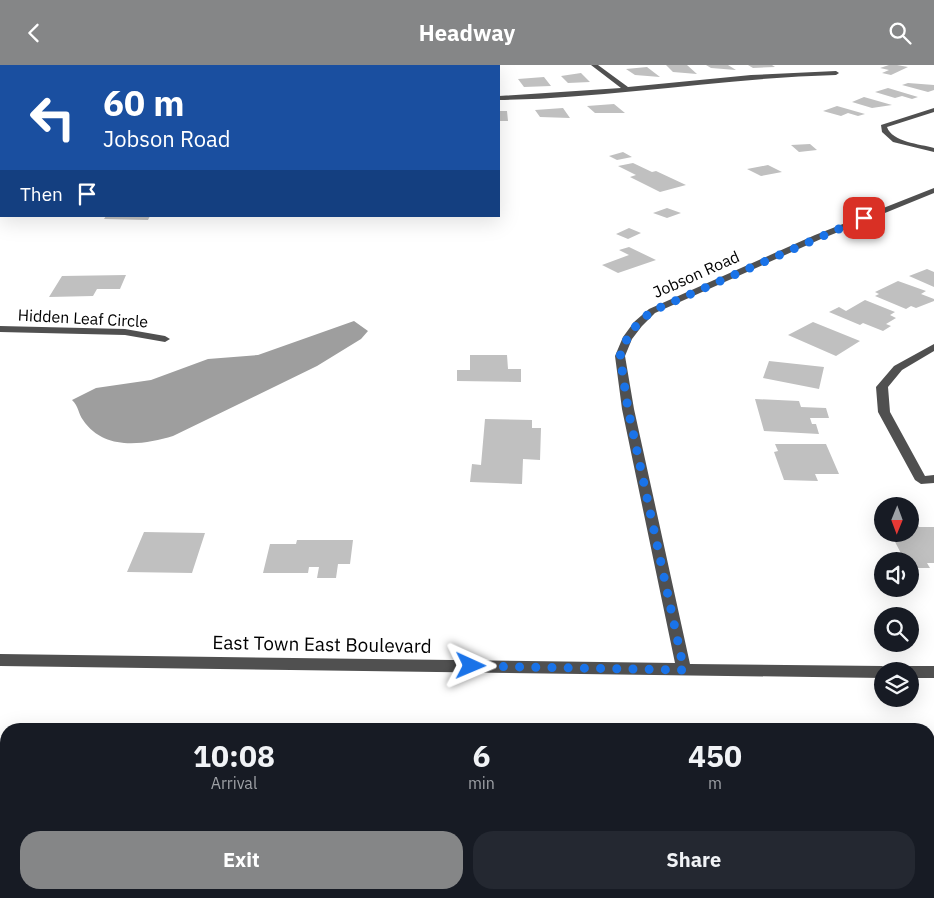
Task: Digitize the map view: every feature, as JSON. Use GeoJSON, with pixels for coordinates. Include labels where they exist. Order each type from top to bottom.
{"type":"FeatureCollection","features":[{"type":"Feature","properties":{"kind":"street"},"geometry":{"type":"LineString","coordinates":[[594,65],[627,90]]}},
{"type":"Feature","properties":{"kind":"street"},"geometry":{"type":"LineString","coordinates":[[500,98],[627,90],[804,73],[836,73]]}},
{"type":"Feature","properties":{"kind":"street"},"geometry":{"type":"LineString","coordinates":[[934,109],[883,126],[885,133],[896,139],[934,150]]}},
{"type":"Feature","properties":{"kind":"street","name":"Jobson Road"},"geometry":{"type":"LineString","coordinates":[[684,670],[628,409],[620,356],[627,339],[638,323],[652,311],[818,237],[934,190]]}},
{"type":"Feature","properties":{"kind":"street","name":"Hidden Leaf Circle"},"geometry":{"type":"LineString","coordinates":[[0,329],[124,332],[165,339]]}},
{"type":"Feature","properties":{"kind":"street"},"geometry":{"type":"LineString","coordinates":[[934,347],[898,368],[882,387],[884,412],[920,479],[934,479]]}},
{"type":"Feature","properties":{"kind":"street","name":"East Town East Boulevard"},"geometry":{"type":"LineString","coordinates":[[0,660],[874,672]]}},
{"type":"Feature","properties":{"kind":"street"},"geometry":{"type":"LineString","coordinates":[[919,672],[934,672]]}},
{"type":"Feature","properties":{"kind":"shaded area"},"geometry":{"type":"Polygon","coordinates":[[[354,321],[368,331],[361,339],[317,366],[173,436],[137,443],[113,441],[102,437],[92,430],[83,420],[72,400],[96,388],[151,380],[208,359],[258,355],[354,321]]]}},
{"type":"Feature","properties":{"kind":"building"},"geometry":{"type":"Polygon","coordinates":[[[666,65],[687,65],[697,74],[673,72],[666,65]]]}},
{"type":"Feature","properties":{"kind":"building"},"geometry":{"type":"Polygon","coordinates":[[[706,65],[728,65],[736,70],[711,68],[706,65]]]}},
{"type":"Feature","properties":{"kind":"building"},"geometry":{"type":"Polygon","coordinates":[[[748,65],[772,65],[775,67],[753,68],[748,65]]]}},
{"type":"Feature","properties":{"kind":"building"},"geometry":{"type":"Polygon","coordinates":[[[889,65],[908,67],[891,75],[882,73],[889,70],[880,68],[889,65]]]}},
{"type":"Feature","properties":{"kind":"building"},"geometry":{"type":"Polygon","coordinates":[[[647,67],[660,77],[635,75],[626,69],[647,67]]]}},
{"type":"Feature","properties":{"kind":"building"},"geometry":{"type":"Polygon","coordinates":[[[581,73],[590,82],[568,83],[561,76],[581,73]]]}},
{"type":"Feature","properties":{"kind":"building"},"geometry":{"type":"Polygon","coordinates":[[[544,77],[551,86],[524,87],[518,79],[544,77]]]}},
{"type":"Feature","properties":{"kind":"building"},"geometry":{"type":"Polygon","coordinates":[[[908,83],[934,85],[934,90],[928,92],[902,85],[908,83]]]}},
{"type":"Feature","properties":{"kind":"building"},"geometry":{"type":"Polygon","coordinates":[[[888,88],[918,97],[912,99],[902,96],[895,98],[875,92],[888,88]]]}},
{"type":"Feature","properties":{"kind":"building"},"geometry":{"type":"Polygon","coordinates":[[[864,97],[892,105],[872,108],[852,102],[864,97]]]}},
{"type":"Feature","properties":{"kind":"building"},"geometry":{"type":"Polygon","coordinates":[[[614,104],[625,113],[595,113],[587,106],[614,104]]]}},
{"type":"Feature","properties":{"kind":"building"},"geometry":{"type":"Polygon","coordinates":[[[837,106],[865,114],[858,116],[848,113],[841,116],[823,111],[837,106]]]}},
{"type":"Feature","properties":{"kind":"building"},"geometry":{"type":"Polygon","coordinates":[[[563,108],[570,118],[540,117],[535,110],[563,108]]]}},
{"type":"Feature","properties":{"kind":"building"},"geometry":{"type":"Polygon","coordinates":[[[500,111],[507,111],[508,121],[500,121],[500,111]]]}},
{"type":"Feature","properties":{"kind":"building"},"geometry":{"type":"Polygon","coordinates":[[[810,144],[817,150],[799,152],[791,145],[810,144]]]}},
{"type":"Feature","properties":{"kind":"building"},"geometry":{"type":"Polygon","coordinates":[[[623,152],[632,157],[617,160],[609,156],[623,152]]]}},
{"type":"Feature","properties":{"kind":"building"},"geometry":{"type":"Polygon","coordinates":[[[633,163],[686,185],[660,192],[630,177],[636,175],[618,166],[633,163]]]}},
{"type":"Feature","properties":{"kind":"building"},"geometry":{"type":"Polygon","coordinates":[[[768,165],[782,172],[761,176],[747,169],[768,165]]]}},
{"type":"Feature","properties":{"kind":"building"},"geometry":{"type":"Polygon","coordinates":[[[667,208],[681,213],[667,218],[653,213],[667,208]]]}},
{"type":"Feature","properties":{"kind":"building"},"geometry":{"type":"Polygon","coordinates":[[[105,217],[150,217],[148,220],[104,219],[105,217]]]}},
{"type":"Feature","properties":{"kind":"building"},"geometry":{"type":"Polygon","coordinates":[[[629,228],[641,233],[628,239],[616,234],[629,228]]]}},
{"type":"Feature","properties":{"kind":"building"},"geometry":{"type":"Polygon","coordinates":[[[629,247],[656,260],[618,273],[602,265],[629,255],[619,250],[629,247]]]}},
{"type":"Feature","properties":{"kind":"building"},"geometry":{"type":"Polygon","coordinates":[[[927,269],[934,272],[934,287],[909,276],[927,269]]]}},
{"type":"Feature","properties":{"kind":"building"},"geometry":{"type":"Polygon","coordinates":[[[126,275],[120,289],[97,289],[93,296],[49,297],[62,276],[126,275]]]}},
{"type":"Feature","properties":{"kind":"building"},"geometry":{"type":"Polygon","coordinates":[[[898,281],[926,291],[921,294],[934,299],[934,301],[916,308],[911,306],[906,309],[875,296],[879,294],[875,292],[898,281]]]}},
{"type":"Feature","properties":{"kind":"building"},"geometry":{"type":"Polygon","coordinates":[[[865,300],[895,312],[890,315],[896,318],[886,324],[891,326],[883,331],[863,323],[860,325],[829,312],[839,307],[846,311],[865,300]]]}},
{"type":"Feature","properties":{"kind":"building"},"geometry":{"type":"Polygon","coordinates":[[[813,322],[860,341],[836,356],[788,335],[813,322]]]}},
{"type":"Feature","properties":{"kind":"building"},"geometry":{"type":"Polygon","coordinates":[[[470,355],[507,355],[508,369],[521,369],[521,382],[457,381],[457,370],[470,370],[470,355]]]}},
{"type":"Feature","properties":{"kind":"building"},"geometry":{"type":"Polygon","coordinates":[[[769,361],[824,367],[819,389],[763,378],[769,361]]]}},
{"type":"Feature","properties":{"kind":"building"},"geometry":{"type":"Polygon","coordinates":[[[755,399],[799,401],[801,407],[826,408],[829,418],[810,418],[812,424],[816,424],[819,434],[764,431],[755,399]]]}},
{"type":"Feature","properties":{"kind":"building"},"geometry":{"type":"Polygon","coordinates":[[[485,419],[532,420],[532,428],[541,428],[540,460],[523,459],[522,484],[470,482],[472,464],[481,465],[485,419]]]}},
{"type":"Feature","properties":{"kind":"building"},"geometry":{"type":"Polygon","coordinates":[[[775,444],[826,444],[839,474],[815,474],[818,481],[784,480],[774,452],[778,451],[775,444]]]}},
{"type":"Feature","properties":{"kind":"building"},"geometry":{"type":"Polygon","coordinates":[[[919,527],[934,527],[934,563],[927,563],[930,568],[919,568],[919,552],[900,552],[896,543],[919,543],[919,527]]]}},
{"type":"Feature","properties":{"kind":"building"},"geometry":{"type":"Polygon","coordinates":[[[144,532],[205,533],[192,573],[127,572],[144,532]]]}},
{"type":"Feature","properties":{"kind":"building"},"geometry":{"type":"Polygon","coordinates":[[[297,540],[353,540],[350,564],[338,564],[336,578],[317,578],[319,567],[309,567],[308,573],[263,573],[270,544],[296,544],[297,540]]]}},
{"type":"Feature","properties":{"kind":"route"},"geometry":{"type":"LineString","coordinates":[[471,666],[684,670],[628,409],[620,356],[627,339],[638,323],[652,311],[864,218]]}}]}
